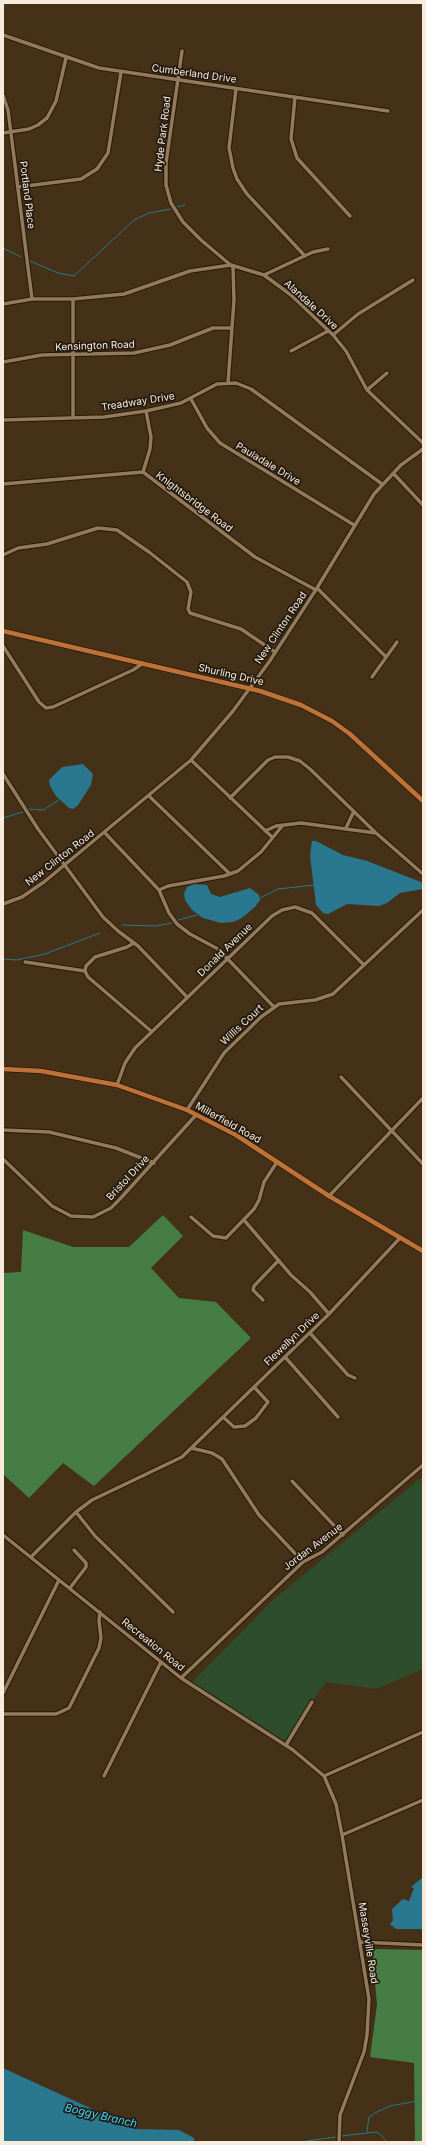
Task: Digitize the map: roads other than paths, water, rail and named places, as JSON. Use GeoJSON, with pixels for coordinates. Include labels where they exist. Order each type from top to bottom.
{"type":"FeatureCollection","features":[{"type":"Feature","properties":{"kind":"main road","name":"Shurling Drive"},"geometry":{"type":"LineString","coordinates":[[3,630],[249,688],[295,702],[332,721],[363,744],[423,801]]}},
{"type":"Feature","properties":{"kind":"main road","name":"Millerfield Road"},"geometry":{"type":"LineString","coordinates":[[3,1069],[55,1073],[117,1085],[187,1110],[236,1135],[329,1196],[423,1251]]}},
{"type":"Feature","properties":{"kind":"street","name":"Cumberland Drive"},"geometry":{"type":"LineString","coordinates":[[3,35],[90,66],[121,72],[388,111]]}},
{"type":"Feature","properties":{"kind":"street","name":"Hyde Park Road"},"geometry":{"type":"LineString","coordinates":[[182,51],[166,164],[168,194],[176,212],[186,225],[211,249],[232,265]]}},
{"type":"Feature","properties":{"kind":"street"},"geometry":{"type":"LineString","coordinates":[[3,133],[29,129],[38,125],[47,118],[54,105],[66,58]]}},
{"type":"Feature","properties":{"kind":"street"},"geometry":{"type":"LineString","coordinates":[[18,187],[72,181],[86,177],[97,170],[108,153],[121,72]]}},
{"type":"Feature","properties":{"kind":"street"},"geometry":{"type":"LineString","coordinates":[[236,89],[229,148],[237,179],[247,194],[305,256]]}},
{"type":"Feature","properties":{"kind":"street","name":"Portland Place"},"geometry":{"type":"LineString","coordinates":[[3,95],[6,101],[11,132],[32,299]]}},
{"type":"Feature","properties":{"kind":"street"},"geometry":{"type":"LineString","coordinates":[[295,97],[291,139],[297,158],[350,216]]}},
{"type":"Feature","properties":{"kind":"street"},"geometry":{"type":"LineString","coordinates":[[264,275],[318,250],[328,249]]}},
{"type":"Feature","properties":{"kind":"street"},"geometry":{"type":"LineString","coordinates":[[228,383],[234,281],[232,265]]}},
{"type":"Feature","properties":{"kind":"street","name":"Alandale Drive"},"geometry":{"type":"LineString","coordinates":[[3,304],[32,299],[73,299],[129,293],[190,271],[232,265],[264,275],[291,295],[328,332],[334,335],[346,351],[367,390],[423,443]]}},
{"type":"Feature","properties":{"kind":"street"},"geometry":{"type":"LineString","coordinates":[[334,335],[358,314],[413,280]]}},
{"type":"Feature","properties":{"kind":"street"},"geometry":{"type":"LineString","coordinates":[[73,299],[73,417]]}},
{"type":"Feature","properties":{"kind":"street","name":"Kensington Road"},"geometry":{"type":"LineString","coordinates":[[3,362],[42,356],[134,353],[170,346],[213,328],[232,328]]}},
{"type":"Feature","properties":{"kind":"street"},"geometry":{"type":"LineString","coordinates":[[291,351],[328,332]]}},
{"type":"Feature","properties":{"kind":"street"},"geometry":{"type":"LineString","coordinates":[[367,390],[387,373]]}},
{"type":"Feature","properties":{"kind":"street","name":"Treadway Drive"},"geometry":{"type":"LineString","coordinates":[[3,420],[104,417],[146,411],[170,406],[191,399],[210,387],[228,383],[240,384],[251,389],[382,484]]}},
{"type":"Feature","properties":{"kind":"street","name":"Pauladale Drive"},"geometry":{"type":"LineString","coordinates":[[191,399],[207,428],[220,443],[354,525]]}},
{"type":"Feature","properties":{"kind":"street"},"geometry":{"type":"LineString","coordinates":[[143,472],[150,449],[151,437],[146,411]]}},
{"type":"Feature","properties":{"kind":"street","name":"New Clinton Road"},"geometry":{"type":"LineString","coordinates":[[3,904],[29,893],[66,865],[191,760],[233,711],[275,652],[317,589],[354,525],[382,484],[393,473],[423,449]]}},
{"type":"Feature","properties":{"kind":"street","name":"Knightsbridge Road"},"geometry":{"type":"LineString","coordinates":[[3,484],[143,472],[255,557],[317,589],[386,657]]}},
{"type":"Feature","properties":{"kind":"street"},"geometry":{"type":"LineString","coordinates":[[393,473],[423,505]]}},
{"type":"Feature","properties":{"kind":"street"},"geometry":{"type":"LineString","coordinates":[[3,555],[18,548],[47,544],[98,528],[116,530],[149,552],[187,582],[191,592],[188,609],[190,613],[241,629],[275,652]]}},
{"type":"Feature","properties":{"kind":"street"},"geometry":{"type":"LineString","coordinates":[[372,677],[397,642]]}},
{"type":"Feature","properties":{"kind":"street"},"geometry":{"type":"LineString","coordinates":[[3,646],[39,702],[46,708],[60,704],[133,670],[142,664]]}},
{"type":"Feature","properties":{"kind":"street"},"geometry":{"type":"LineString","coordinates":[[230,798],[268,760],[275,757],[285,756],[306,765],[376,833],[423,874]]}},
{"type":"Feature","properties":{"kind":"street"},"geometry":{"type":"LineString","coordinates":[[191,760],[272,837]]}},
{"type":"Feature","properties":{"kind":"street"},"geometry":{"type":"LineString","coordinates":[[3,774],[38,829],[104,916],[118,931],[134,943],[187,997]]}},
{"type":"Feature","properties":{"kind":"street"},"geometry":{"type":"LineString","coordinates":[[149,796],[230,874]]}},
{"type":"Feature","properties":{"kind":"street"},"geometry":{"type":"LineString","coordinates":[[346,828],[354,811]]}},
{"type":"Feature","properties":{"kind":"street"},"geometry":{"type":"LineString","coordinates":[[266,831],[283,825],[301,822],[376,833]]}},
{"type":"Feature","properties":{"kind":"street"},"geometry":{"type":"LineString","coordinates":[[159,890],[168,886],[230,874],[238,871],[250,862],[283,825]]}},
{"type":"Feature","properties":{"kind":"street"},"geometry":{"type":"LineString","coordinates":[[105,833],[159,890],[169,913],[179,926],[190,934],[218,948],[274,1006]]}},
{"type":"Feature","properties":{"kind":"street","name":"Donald Avenue"},"geometry":{"type":"LineString","coordinates":[[117,1085],[127,1058],[151,1031],[278,912],[295,907],[306,910],[315,915],[364,965]]}},
{"type":"Feature","properties":{"kind":"street","name":"Willis Court"},"geometry":{"type":"LineString","coordinates":[[187,1110],[224,1053],[274,1006],[285,1003],[315,1000],[330,996],[423,910]]}},
{"type":"Feature","properties":{"kind":"street"},"geometry":{"type":"LineString","coordinates":[[84,971],[86,966],[95,957],[134,943]]}},
{"type":"Feature","properties":{"kind":"street"},"geometry":{"type":"LineString","coordinates":[[25,962],[84,971],[88,977],[151,1031]]}},
{"type":"Feature","properties":{"kind":"street"},"geometry":{"type":"LineString","coordinates":[[341,1077],[391,1132],[423,1164]]}},
{"type":"Feature","properties":{"kind":"street"},"geometry":{"type":"LineString","coordinates":[[329,1196],[423,1098]]}},
{"type":"Feature","properties":{"kind":"street","name":"Bristol Drive"},"geometry":{"type":"LineString","coordinates":[[3,1159],[52,1206],[71,1216],[85,1218],[99,1215],[111,1208],[154,1163],[196,1114]]}},
{"type":"Feature","properties":{"kind":"street"},"geometry":{"type":"LineString","coordinates":[[3,1130],[49,1132],[116,1148],[154,1163]]}},
{"type":"Feature","properties":{"kind":"street"},"geometry":{"type":"LineString","coordinates":[[191,1217],[209,1233],[220,1238],[228,1236],[258,1204],[264,1182],[277,1162]]}},
{"type":"Feature","properties":{"kind":"street"},"geometry":{"type":"LineString","coordinates":[[244,1220],[291,1275],[310,1292],[328,1314]]}},
{"type":"Feature","properties":{"kind":"street","name":"Flewellyn Drive"},"geometry":{"type":"LineString","coordinates":[[31,1557],[76,1512],[105,1493],[174,1462],[191,1448],[310,1333],[400,1238]]}},
{"type":"Feature","properties":{"kind":"street"},"geometry":{"type":"LineString","coordinates":[[263,1300],[254,1290],[254,1286],[279,1260]]}},
{"type":"Feature","properties":{"kind":"street"},"geometry":{"type":"LineString","coordinates":[[310,1333],[348,1375],[355,1378]]}},
{"type":"Feature","properties":{"kind":"street"},"geometry":{"type":"LineString","coordinates":[[285,1357],[338,1417]]}},
{"type":"Feature","properties":{"kind":"street"},"geometry":{"type":"LineString","coordinates":[[222,1417],[234,1427],[245,1426],[256,1418],[268,1402],[254,1387]]}},
{"type":"Feature","properties":{"kind":"street"},"geometry":{"type":"LineString","coordinates":[[191,1448],[212,1453],[222,1459],[259,1515],[303,1562]]}},
{"type":"Feature","properties":{"kind":"street","name":"Jordan Avenue"},"geometry":{"type":"LineString","coordinates":[[181,1678],[303,1562],[322,1552],[423,1465]]}},
{"type":"Feature","properties":{"kind":"street"},"geometry":{"type":"LineString","coordinates":[[292,1481],[343,1535]]}},
{"type":"Feature","properties":{"kind":"street"},"geometry":{"type":"LineString","coordinates":[[76,1512],[95,1536],[173,1612]]}},
{"type":"Feature","properties":{"kind":"street","name":"Recreation Road"},"geometry":{"type":"LineString","coordinates":[[3,1535],[181,1678],[302,1756]]}},
{"type":"Feature","properties":{"kind":"street"},"geometry":{"type":"LineString","coordinates":[[70,1588],[86,1568],[86,1563],[74,1550]]}},
{"type":"Feature","properties":{"kind":"street"},"geometry":{"type":"LineString","coordinates":[[3,1693],[60,1580]]}},
{"type":"Feature","properties":{"kind":"street"},"geometry":{"type":"LineString","coordinates":[[3,1714],[56,1714],[69,1708],[99,1648],[101,1638],[99,1621],[100,1612]]}},
{"type":"Feature","properties":{"kind":"street"},"geometry":{"type":"LineString","coordinates":[[104,1776],[161,1662]]}},
{"type":"Feature","properties":{"kind":"street"},"geometry":{"type":"LineString","coordinates":[[286,1745],[312,1702]]}},
{"type":"Feature","properties":{"kind":"street"},"geometry":{"type":"LineString","coordinates":[[324,1776],[423,1732]]}},
{"type":"Feature","properties":{"kind":"street","name":"Masseyville Road"},"geometry":{"type":"LineString","coordinates":[[302,1756],[324,1776],[336,1804],[369,1999],[367,2035],[362,2061],[340,2115],[338,2132],[339,2142]]}},
{"type":"Feature","properties":{"kind":"street"},"geometry":{"type":"LineString","coordinates":[[342,1835],[423,1800]]}},
{"type":"Feature","properties":{"kind":"street"},"geometry":{"type":"LineString","coordinates":[[360,1942],[423,1944]]}},
{"type":"Feature","properties":{"kind":"water"},"geometry":{"type":"Polygon","coordinates":[[[83,764],[93,774],[91,785],[78,805],[73,809],[69,808],[56,796],[50,786],[49,780],[62,767],[83,764]]]}},
{"type":"Feature","properties":{"kind":"water"},"geometry":{"type":"Polygon","coordinates":[[[312,841],[316,841],[343,855],[367,861],[421,882],[423,889],[400,893],[387,903],[379,906],[347,904],[328,914],[323,913],[316,905],[310,855],[312,841]]]}},
{"type":"Feature","properties":{"kind":"water"},"geometry":{"type":"Polygon","coordinates":[[[194,884],[207,885],[211,894],[220,897],[250,888],[259,895],[260,900],[255,907],[242,918],[233,922],[221,923],[203,918],[192,910],[185,900],[184,893],[187,887],[194,884]]]}},
{"type":"Feature","properties":{"kind":"water"},"geometry":{"type":"Polygon","coordinates":[[[423,1877],[423,1929],[396,1929],[390,1924],[393,1920],[392,1909],[403,1899],[409,1901],[414,1888],[411,1887],[423,1877]]]}},
{"type":"Feature","properties":{"kind":"water"},"geometry":{"type":"Polygon","coordinates":[[[3,2068],[136,2129],[179,2130],[194,2138],[194,2142],[3,2142],[3,2068]]]}},
{"type":"Feature","properties":{"kind":"waterway"},"geometry":{"type":"LineString","coordinates":[[177,207],[185,205]]}},
{"type":"Feature","properties":{"kind":"waterway"},"geometry":{"type":"LineString","coordinates":[[30,261],[58,273],[74,276],[134,220],[149,213],[171,209]]}},
{"type":"Feature","properties":{"kind":"waterway"},"geometry":{"type":"LineString","coordinates":[[3,248],[21,257]]}},
{"type":"Feature","properties":{"kind":"waterway"},"geometry":{"type":"LineString","coordinates":[[28,809],[43,810],[59,800]]}},
{"type":"Feature","properties":{"kind":"waterway"},"geometry":{"type":"LineString","coordinates":[[3,818],[23,812]]}},
{"type":"Feature","properties":{"kind":"waterway"},"geometry":{"type":"LineString","coordinates":[[260,898],[278,889],[314,885]]}},
{"type":"Feature","properties":{"kind":"waterway"},"geometry":{"type":"LineString","coordinates":[[178,920],[197,915]]}},
{"type":"Feature","properties":{"kind":"waterway"},"geometry":{"type":"LineString","coordinates":[[122,925],[155,926],[172,923]]}},
{"type":"Feature","properties":{"kind":"waterway"},"geometry":{"type":"LineString","coordinates":[[3,959],[17,960],[45,954],[100,933]]}},
{"type":"Feature","properties":{"kind":"waterway","name":"Boggy Branch"},"geometry":{"type":"LineString","coordinates":[[367,2132],[369,2117],[375,2113],[390,2106],[423,2100]]}},
{"type":"Feature","properties":{"kind":"waterway","name":"Boggy Branch"},"geometry":{"type":"LineString","coordinates":[[341,2136],[376,2132],[380,2134],[387,2142]]}},
{"type":"Feature","properties":{"kind":"waterway","name":"Boggy Branch"},"geometry":{"type":"LineString","coordinates":[[300,2142],[335,2137]]}}]}
